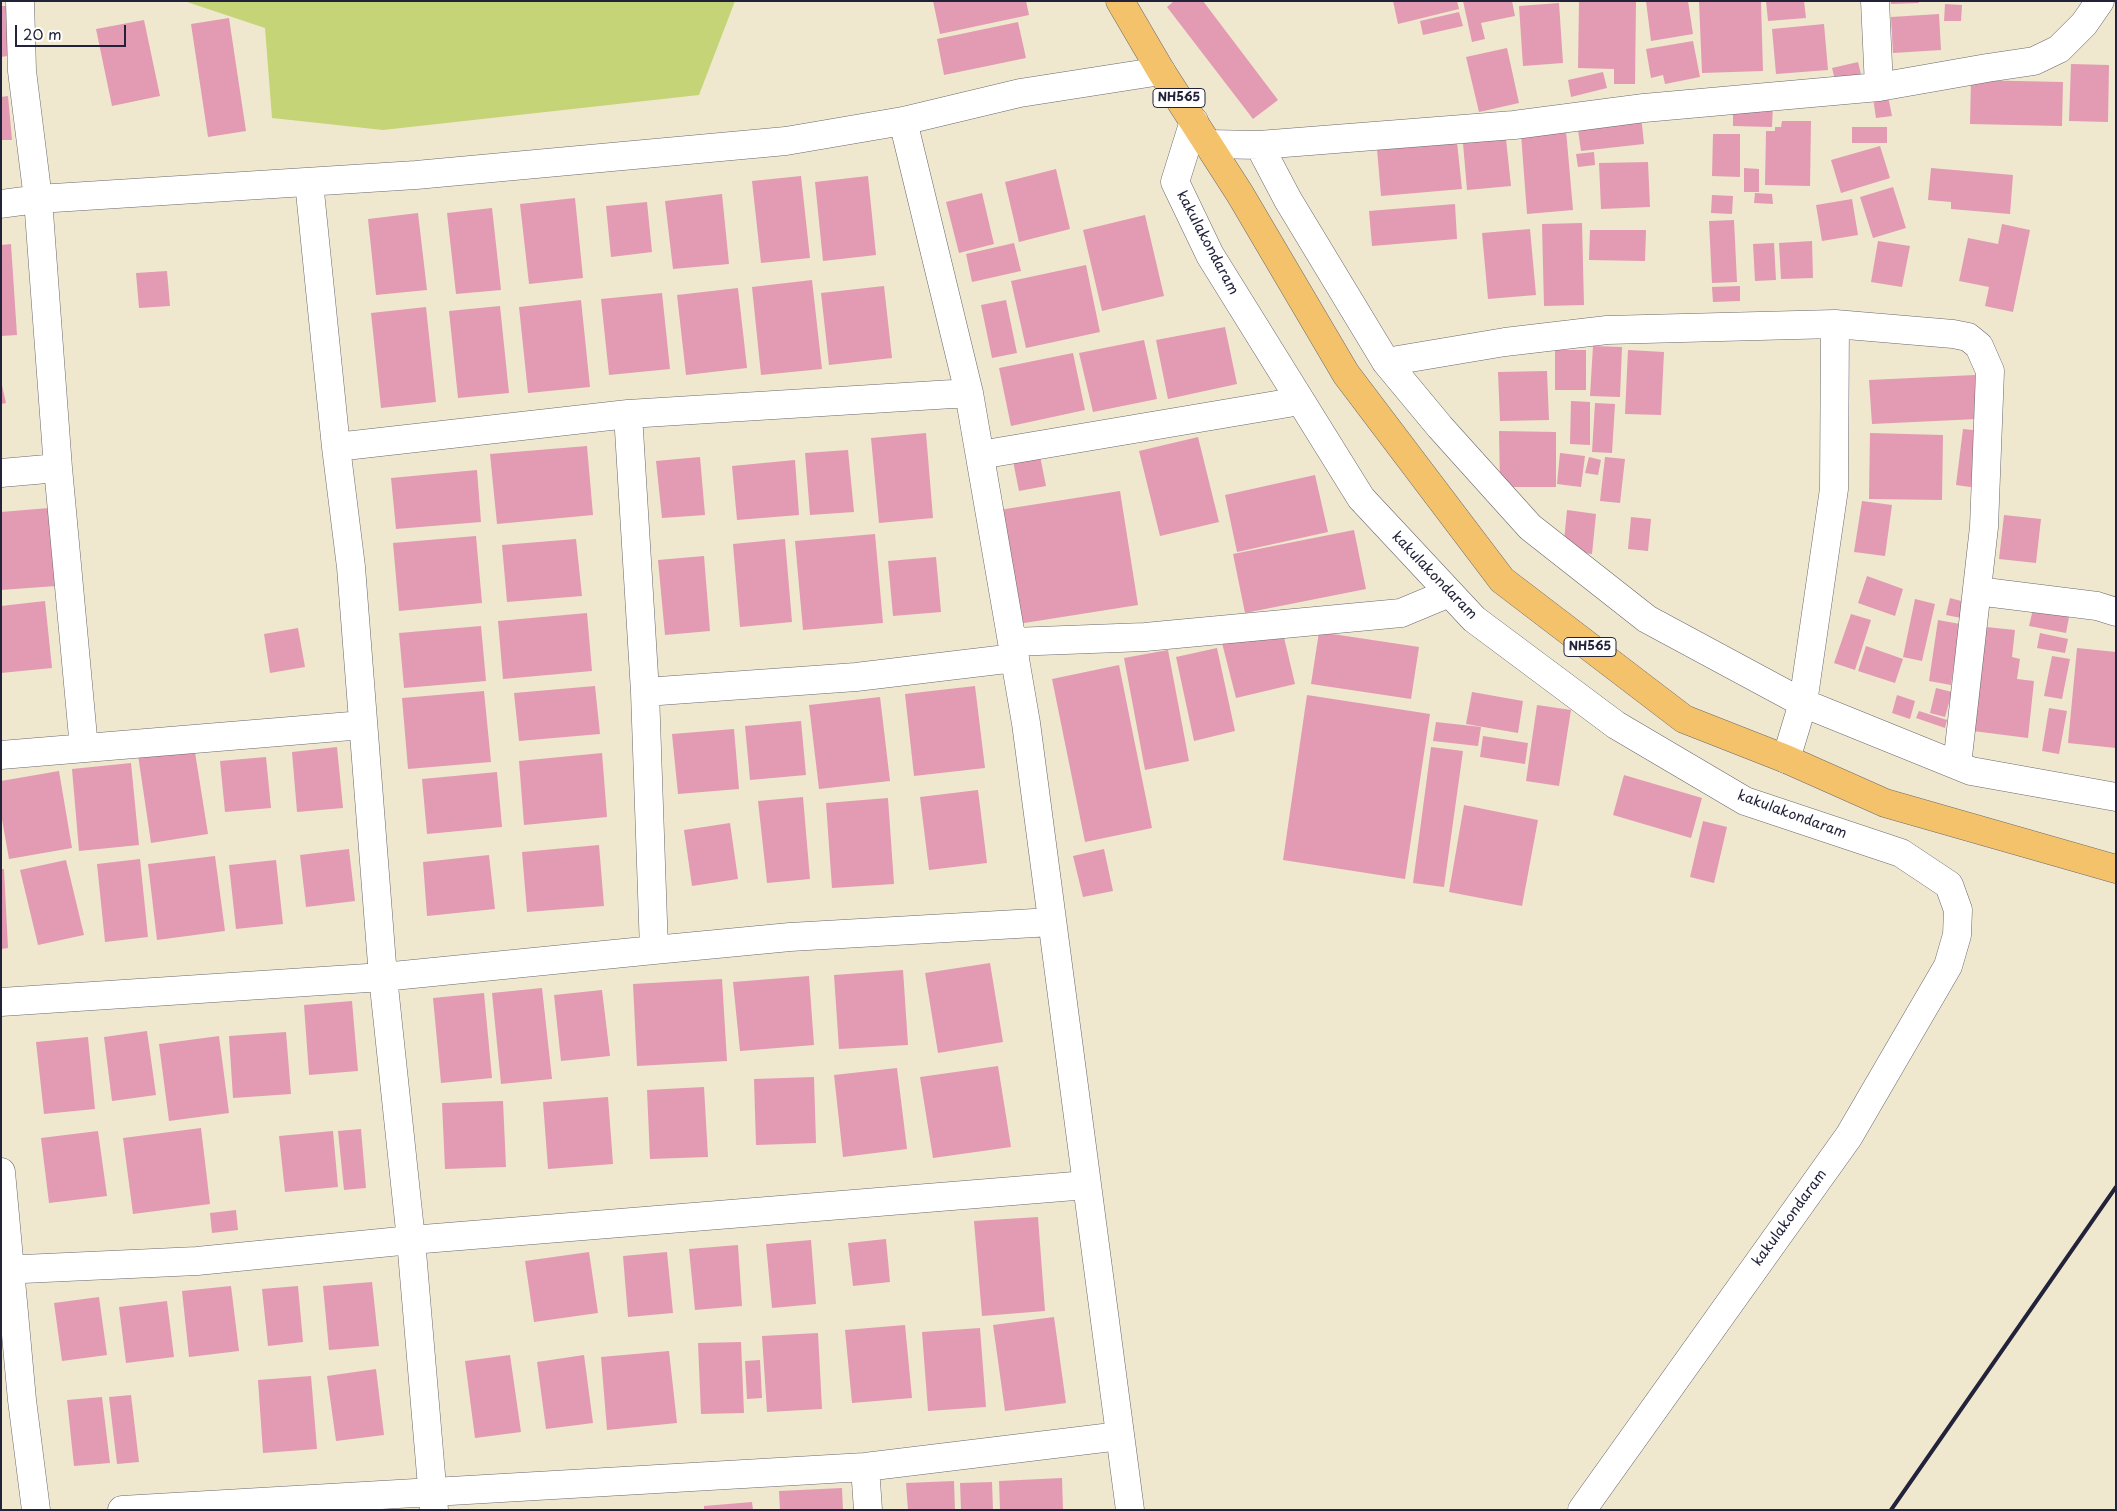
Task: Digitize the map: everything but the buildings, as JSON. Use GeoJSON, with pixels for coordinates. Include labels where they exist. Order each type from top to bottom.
{"type":"FeatureCollection","features":[{"type":"Feature","properties":{"kind":"highway","name":"NH565"},"geometry":{"type":"LineString","coordinates":[[1120,1],[1161,71],[1240,194],[1346,374],[1502,580],[1684,719],[1786,759],[1885,803],[2116,869]]}},
{"type":"Feature","properties":{"kind":"street"},"geometry":{"type":"LineString","coordinates":[[20,1],[12,72],[38,199],[58,468],[84,748]]}},
{"type":"Feature","properties":{"kind":"street"},"geometry":{"type":"LineString","coordinates":[[1875,1],[1879,87]]}},
{"type":"Feature","properties":{"kind":"street"},"geometry":{"type":"LineString","coordinates":[[1208,144],[1259,144],[1514,125],[1644,108],[1879,87],[1987,68],[2034,62],[2059,49],[2084,24],[2100,1]]}},
{"type":"Feature","properties":{"kind":"street"},"geometry":{"type":"LineString","coordinates":[[1,204],[38,199],[416,175],[786,141],[903,121],[1020,93],[1161,71]]}},
{"type":"Feature","properties":{"kind":"street"},"geometry":{"type":"LineString","coordinates":[[903,121],[969,393],[1026,723],[1130,1510]]}},
{"type":"Feature","properties":{"kind":"street","name":"kakulakondaram"},"geometry":{"type":"LineString","coordinates":[[1194,121],[1175,182],[1210,255],[1361,498],[1474,619],[1616,725],[1745,800],[1901,853],[1949,885],[1958,910],[1957,935],[1948,966],[1849,1136],[1582,1510]]}},
{"type":"Feature","properties":{"kind":"street"},"geometry":{"type":"LineString","coordinates":[[1259,144],[1288,200],[1386,362],[1440,427],[1530,527],[1647,619],[1803,703],[1971,771],[2116,795]]}},
{"type":"Feature","properties":{"kind":"street"},"geometry":{"type":"LineString","coordinates":[[309,182],[336,447],[351,567],[383,977],[411,1240],[434,1501]]}},
{"type":"Feature","properties":{"kind":"street"},"geometry":{"type":"LineString","coordinates":[[1386,362],[1504,342],[1607,330],[1835,324],[1953,334],[1968,337],[1979,346],[1990,371],[1984,527],[1957,765]]}},
{"type":"Feature","properties":{"kind":"street"},"geometry":{"type":"LineString","coordinates":[[1786,759],[1803,703],[1834,489],[1835,324]]}},
{"type":"Feature","properties":{"kind":"street"},"geometry":{"type":"LineString","coordinates":[[336,447],[628,414],[969,393]]}},
{"type":"Feature","properties":{"kind":"street"},"geometry":{"type":"LineString","coordinates":[[980,454],[1300,401]]}},
{"type":"Feature","properties":{"kind":"street"},"geometry":{"type":"LineString","coordinates":[[628,414],[645,692],[654,950]]}},
{"type":"Feature","properties":{"kind":"street"},"geometry":{"type":"LineString","coordinates":[[1,473],[58,468]]}},
{"type":"Feature","properties":{"kind":"street"},"geometry":{"type":"LineString","coordinates":[[1976,591],[2098,606],[2116,612]]}},
{"type":"Feature","properties":{"kind":"street"},"geometry":{"type":"LineString","coordinates":[[645,692],[856,677],[1014,650],[1401,613],[1450,593]]}},
{"type":"Feature","properties":{"kind":"street"},"geometry":{"type":"LineString","coordinates":[[1,755],[364,725]]}},
{"type":"Feature","properties":{"kind":"street"},"geometry":{"type":"LineString","coordinates":[[1,1002],[383,977],[790,937],[1052,922]]}},
{"type":"Feature","properties":{"kind":"street"},"geometry":{"type":"LineString","coordinates":[[1,1172],[5,1270],[36,1510]]}},
{"type":"Feature","properties":{"kind":"street"},"geometry":{"type":"LineString","coordinates":[[5,1270],[197,1261],[411,1240],[1087,1185]]}},
{"type":"Feature","properties":{"kind":"street"},"geometry":{"type":"LineString","coordinates":[[122,1510],[434,1501],[865,1467],[1120,1436]]}},
{"type":"Feature","properties":{"kind":"street"},"geometry":{"type":"LineString","coordinates":[[865,1467],[868,1510]]}},
{"type":"Feature","properties":{"kind":"green space"},"geometry":{"type":"Polygon","coordinates":[[[184,1],[735,1],[699,95],[383,130],[272,118],[265,28],[184,1]]]}},
{"type":"Feature","properties":{"kind":"railway"},"geometry":{"type":"LineString","coordinates":[[1891,1510],[2116,1187]]}}]}
